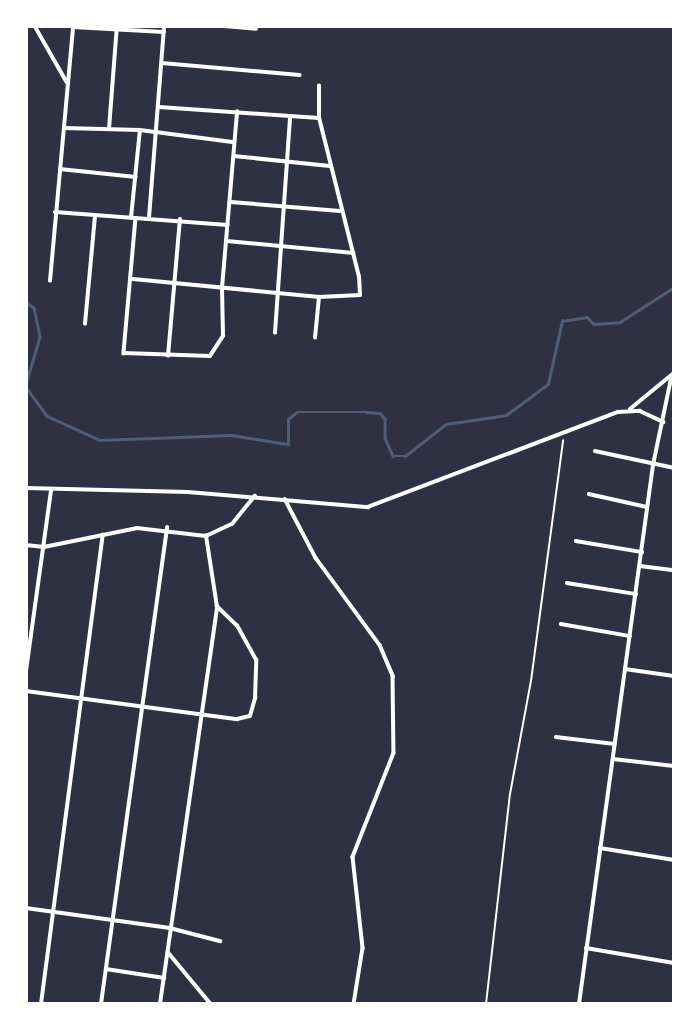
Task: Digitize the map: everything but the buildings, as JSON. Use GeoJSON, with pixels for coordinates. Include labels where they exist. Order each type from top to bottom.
{"type":"FeatureCollection","features":[{"type":"Feature","properties":{"kind":"street"},"geometry":{"type":"LineString","coordinates":[[35,26],[68,83]]}},
{"type":"Feature","properties":{"kind":"street"},"geometry":{"type":"LineString","coordinates":[[224,26],[256,29]]}},
{"type":"Feature","properties":{"kind":"street"},"geometry":{"type":"LineString","coordinates":[[50,281],[73,27],[164,29],[149,218]]}},
{"type":"Feature","properties":{"kind":"street"},"geometry":{"type":"LineString","coordinates":[[109,129],[117,28]]}},
{"type":"Feature","properties":{"kind":"street"},"geometry":{"type":"LineString","coordinates":[[162,64],[299,75]]}},
{"type":"Feature","properties":{"kind":"street"},"geometry":{"type":"LineString","coordinates":[[132,279],[319,297],[362,293],[319,118],[319,86]]}},
{"type":"Feature","properties":{"kind":"street"},"geometry":{"type":"LineString","coordinates":[[159,107],[319,118]]}},
{"type":"Feature","properties":{"kind":"street"},"geometry":{"type":"LineString","coordinates":[[140,130],[132,279],[124,353],[210,356],[218,349],[223,329],[222,288],[237,112]]}},
{"type":"Feature","properties":{"kind":"street"},"geometry":{"type":"LineString","coordinates":[[275,333],[290,162],[290,117]]}},
{"type":"Feature","properties":{"kind":"street"},"geometry":{"type":"LineString","coordinates":[[64,128],[140,130],[156,135],[233,142]]}},
{"type":"Feature","properties":{"kind":"street"},"geometry":{"type":"LineString","coordinates":[[234,156],[329,166]]}},
{"type":"Feature","properties":{"kind":"street"},"geometry":{"type":"LineString","coordinates":[[60,169],[136,177]]}},
{"type":"Feature","properties":{"kind":"street"},"geometry":{"type":"LineString","coordinates":[[230,202],[340,211]]}},
{"type":"Feature","properties":{"kind":"street"},"geometry":{"type":"LineString","coordinates":[[55,212],[228,225]]}},
{"type":"Feature","properties":{"kind":"street"},"geometry":{"type":"LineString","coordinates":[[85,324],[96,216]]}},
{"type":"Feature","properties":{"kind":"street"},"geometry":{"type":"LineString","coordinates":[[168,356],[180,220]]}},
{"type":"Feature","properties":{"kind":"street"},"geometry":{"type":"LineString","coordinates":[[227,241],[353,253]]}},
{"type":"Feature","properties":{"kind":"street"},"geometry":{"type":"LineString","coordinates":[[315,338],[319,297]]}},
{"type":"Feature","properties":{"kind":"street"},"geometry":{"type":"LineString","coordinates":[[579,1004],[653,465],[674,373]]}},
{"type":"Feature","properties":{"kind":"street"},"geometry":{"type":"LineString","coordinates":[[26,488],[51,491],[254,496],[368,507],[628,410],[671,379]]}},
{"type":"Feature","properties":{"kind":"street"},"geometry":{"type":"LineString","coordinates":[[628,410],[664,422]]}},
{"type":"Feature","properties":{"kind":"street"},"geometry":{"type":"LineString","coordinates":[[594,451],[674,468]]}},
{"type":"Feature","properties":{"kind":"street"},"geometry":{"type":"LineString","coordinates":[[26,671],[51,491]]}},
{"type":"Feature","properties":{"kind":"street"},"geometry":{"type":"LineString","coordinates":[[589,494],[647,507]]}},
{"type":"Feature","properties":{"kind":"street"},"geometry":{"type":"LineString","coordinates":[[26,545],[44,547],[103,535],[167,528],[206,536],[232,524],[254,496]]}},
{"type":"Feature","properties":{"kind":"street"},"geometry":{"type":"LineString","coordinates":[[285,499],[317,558],[380,645],[393,677],[394,753],[353,857],[363,948],[354,1004]]}},
{"type":"Feature","properties":{"kind":"street"},"geometry":{"type":"LineString","coordinates":[[101,1004],[167,528]]}},
{"type":"Feature","properties":{"kind":"street"},"geometry":{"type":"LineString","coordinates":[[41,1004],[84,698],[103,535]]}},
{"type":"Feature","properties":{"kind":"street"},"geometry":{"type":"LineString","coordinates":[[160,1004],[217,607],[206,536]]}},
{"type":"Feature","properties":{"kind":"street"},"geometry":{"type":"LineString","coordinates":[[576,541],[642,552]]}},
{"type":"Feature","properties":{"kind":"street"},"geometry":{"type":"LineString","coordinates":[[640,566],[674,570]]}},
{"type":"Feature","properties":{"kind":"street"},"geometry":{"type":"LineString","coordinates":[[568,583],[636,594]]}},
{"type":"Feature","properties":{"kind":"street"},"geometry":{"type":"LineString","coordinates":[[26,691],[244,718],[250,716],[255,698],[257,668],[251,649],[217,607]]}},
{"type":"Feature","properties":{"kind":"street"},"geometry":{"type":"LineString","coordinates":[[26,618],[33,619]]}},
{"type":"Feature","properties":{"kind":"street"},"geometry":{"type":"LineString","coordinates":[[561,624],[630,636]]}},
{"type":"Feature","properties":{"kind":"street"},"geometry":{"type":"LineString","coordinates":[[625,669],[674,676]]}},
{"type":"Feature","properties":{"kind":"street"},"geometry":{"type":"LineString","coordinates":[[556,737],[615,744]]}},
{"type":"Feature","properties":{"kind":"street"},"geometry":{"type":"LineString","coordinates":[[613,759],[674,766]]}},
{"type":"Feature","properties":{"kind":"street"},"geometry":{"type":"LineString","coordinates":[[600,848],[674,860]]}},
{"type":"Feature","properties":{"kind":"street"},"geometry":{"type":"LineString","coordinates":[[26,908],[170,928],[220,941]]}},
{"type":"Feature","properties":{"kind":"street"},"geometry":{"type":"LineString","coordinates":[[586,948],[674,963]]}},
{"type":"Feature","properties":{"kind":"street"},"geometry":{"type":"LineString","coordinates":[[168,952],[211,1004]]}},
{"type":"Feature","properties":{"kind":"street"},"geometry":{"type":"LineString","coordinates":[[106,969],[164,978]]}},
{"type":"Feature","properties":{"kind":"path"},"geometry":{"type":"LineString","coordinates":[[486,1004],[510,794],[531,681],[564,434]]}},
{"type":"Feature","properties":{"kind":"waterway"},"geometry":{"type":"LineString","coordinates":[[26,387],[47,416],[100,440],[231,435],[288,444],[288,419],[297,412],[366,412],[380,413],[385,419],[385,438],[393,456],[405,456],[446,424],[506,415],[548,384],[562,321],[587,317],[594,324],[620,322],[674,287]]}},
{"type":"Feature","properties":{"kind":"waterway"},"geometry":{"type":"LineString","coordinates":[[26,302],[34,308],[40,337],[26,385]]}}]}
